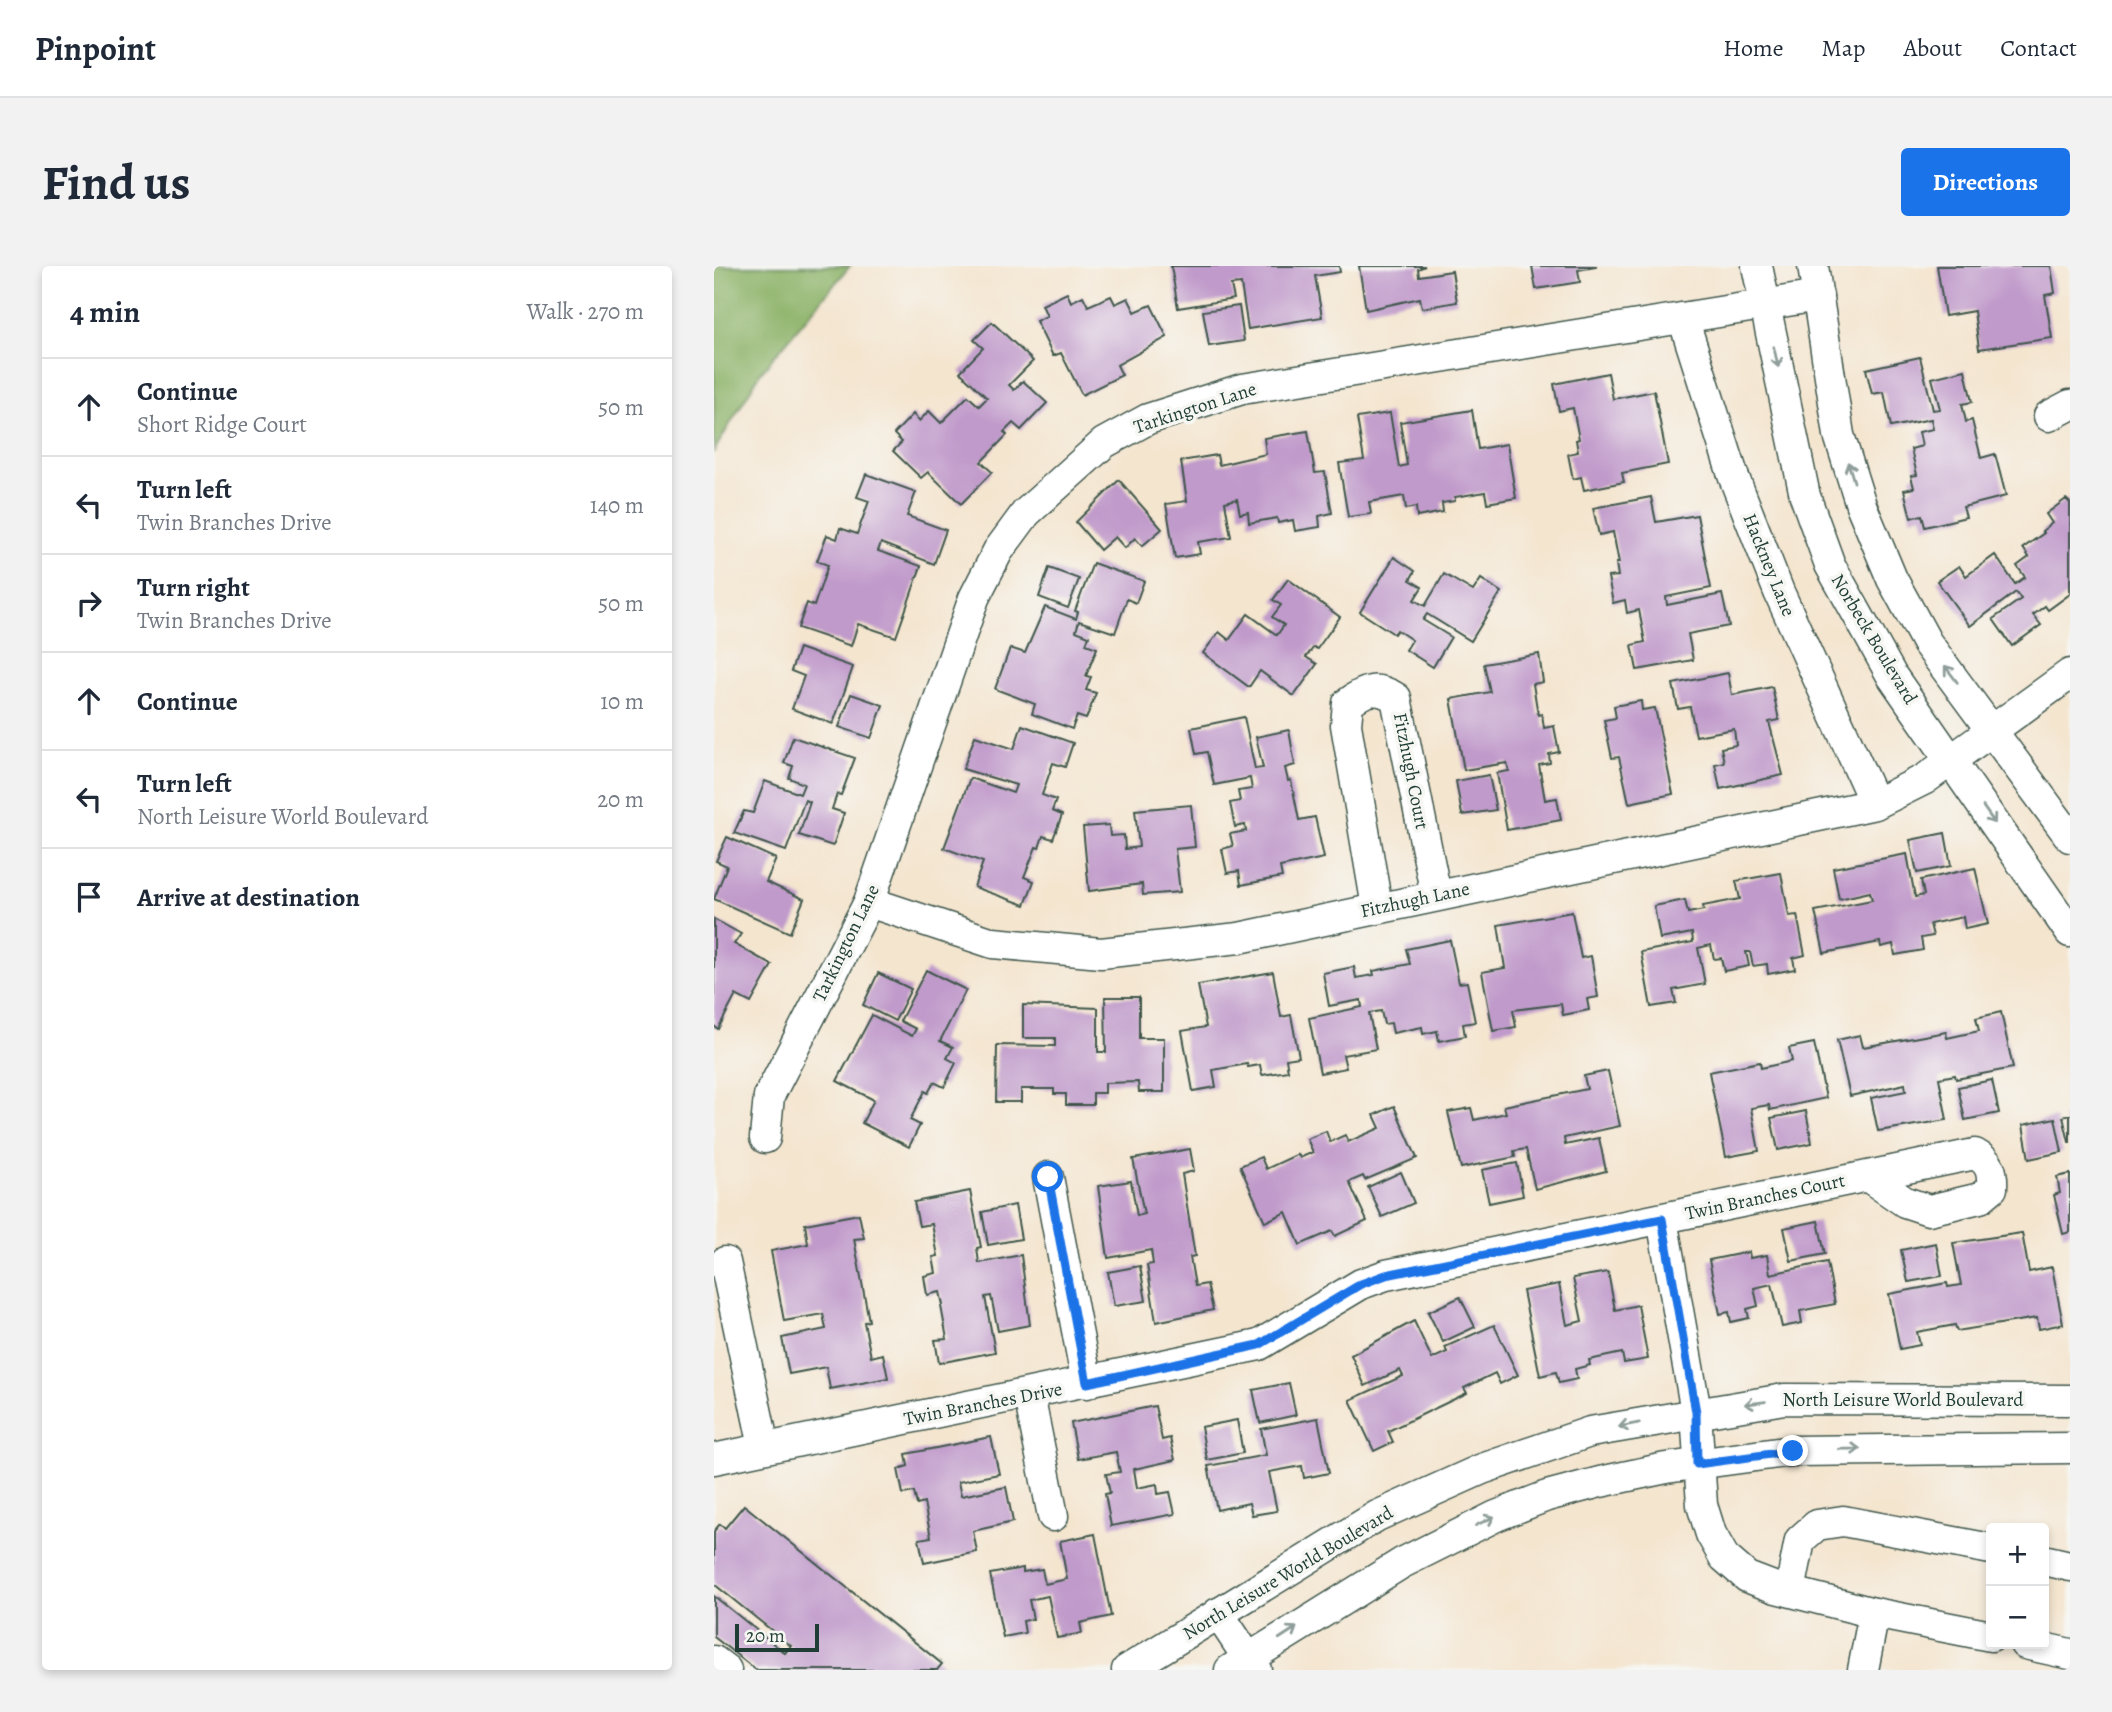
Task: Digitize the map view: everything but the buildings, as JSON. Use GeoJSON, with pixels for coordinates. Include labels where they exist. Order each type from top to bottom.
{"type":"FeatureCollection","features":[{"type":"Feature","properties":{"kind":"street","name":"Norbeck Boulevard"},"geometry":{"type":"LineString","coordinates":[[1757,266],[1805,496],[1830,565],[1892,676],[2070,932]]}},
{"type":"Feature","properties":{"kind":"street"},"geometry":{"type":"LineString","coordinates":[[1813,266],[1839,435],[1861,505],[1892,579],[1927,643],[2070,837]]}},
{"type":"Feature","properties":{"kind":"street","name":"Tarkington Lane"},"geometry":{"type":"LineString","coordinates":[[765,1138],[769,1096],[869,902],[974,598],[998,551],[1026,513],[1104,443],[1148,419],[1242,389],[1818,296]]}},
{"type":"Feature","properties":{"kind":"street","name":"Hackney Lane"},"geometry":{"type":"LineString","coordinates":[[1683,318],[1732,475],[1779,592],[1875,804]]}},
{"type":"Feature","properties":{"kind":"street","name":"Fitzhugh Lane"},"geometry":{"type":"LineString","coordinates":[[869,902],[993,943],[1101,953],[1239,937],[1875,804],[1925,779],[2070,674]]}},
{"type":"Feature","properties":{"kind":"street","name":"Fitzhugh Court"},"geometry":{"type":"LineString","coordinates":[[1377,907],[1346,725],[1348,703],[1363,691],[1382,689],[1396,698],[1436,895]]}},
{"type":"Feature","properties":{"kind":"street","name":"Twin Branches Court"},"geometry":{"type":"LineString","coordinates":[[1662,1219],[1867,1176]]}},
{"type":"Feature","properties":{"kind":"street"},"geometry":{"type":"LineString","coordinates":[[1048,1177],[1087,1383]]}},
{"type":"Feature","properties":{"kind":"street"},"geometry":{"type":"LineString","coordinates":[[1662,1219],[1696,1412],[1697,1464],[1702,1505],[1711,1534],[1724,1557],[1747,1577],[1790,1591],[1874,1612],[1986,1635]]}},
{"type":"Feature","properties":{"kind":"street","name":"Twin Branches Drive"},"geometry":{"type":"LineString","coordinates":[[714,1459],[1259,1345],[1361,1284],[1386,1275],[1662,1219]]}},
{"type":"Feature","properties":{"kind":"street"},"geometry":{"type":"LineString","coordinates":[[725,1262],[764,1447]]}},
{"type":"Feature","properties":{"kind":"street"},"geometry":{"type":"LineString","coordinates":[[1029,1395],[1053,1516]]}},
{"type":"Feature","properties":{"kind":"street","name":"North Leisure World Boulevard"},"geometry":{"type":"LineString","coordinates":[[1127,1670],[1377,1516],[1482,1469],[1590,1433],[1784,1398],[2070,1400]]}},
{"type":"Feature","properties":{"kind":"street"},"geometry":{"type":"LineString","coordinates":[[1218,1613],[1245,1666],[1402,1563],[1496,1516],[1547,1496],[1600,1482],[1697,1464],[1793,1451],[2070,1448]]}},
{"type":"Feature","properties":{"kind":"street"},"geometry":{"type":"LineString","coordinates":[[1790,1591],[1800,1540],[1817,1525],[1843,1521],[1986,1548]]}},
{"type":"Feature","properties":{"kind":"street"},"geometry":{"type":"LineString","coordinates":[[2049,1561],[2070,1566]]}},
{"type":"Feature","properties":{"kind":"street"},"geometry":{"type":"LineString","coordinates":[[1863,1670],[1874,1612]]}},
{"type":"Feature","properties":{"kind":"street"},"geometry":{"type":"LineString","coordinates":[[2048,1649],[2070,1654]]}},
{"type":"Feature","properties":{"kind":"street"},"geometry":{"type":"LineString","coordinates":[[714,1661],[726,1670]]}},
{"type":"Feature","properties":{"kind":"green space"},"geometry":{"type":"Polygon","coordinates":[[[714,266],[850,266],[761,372],[714,451],[714,266]]]}},
{"type":"Feature","properties":{"kind":"route"},"geometry":{"type":"LineString","coordinates":[[1048,1177],[1087,1383],[1259,1345],[1361,1284],[1386,1275],[1662,1219],[1696,1412],[1697,1464],[1793,1451]]}}]}
